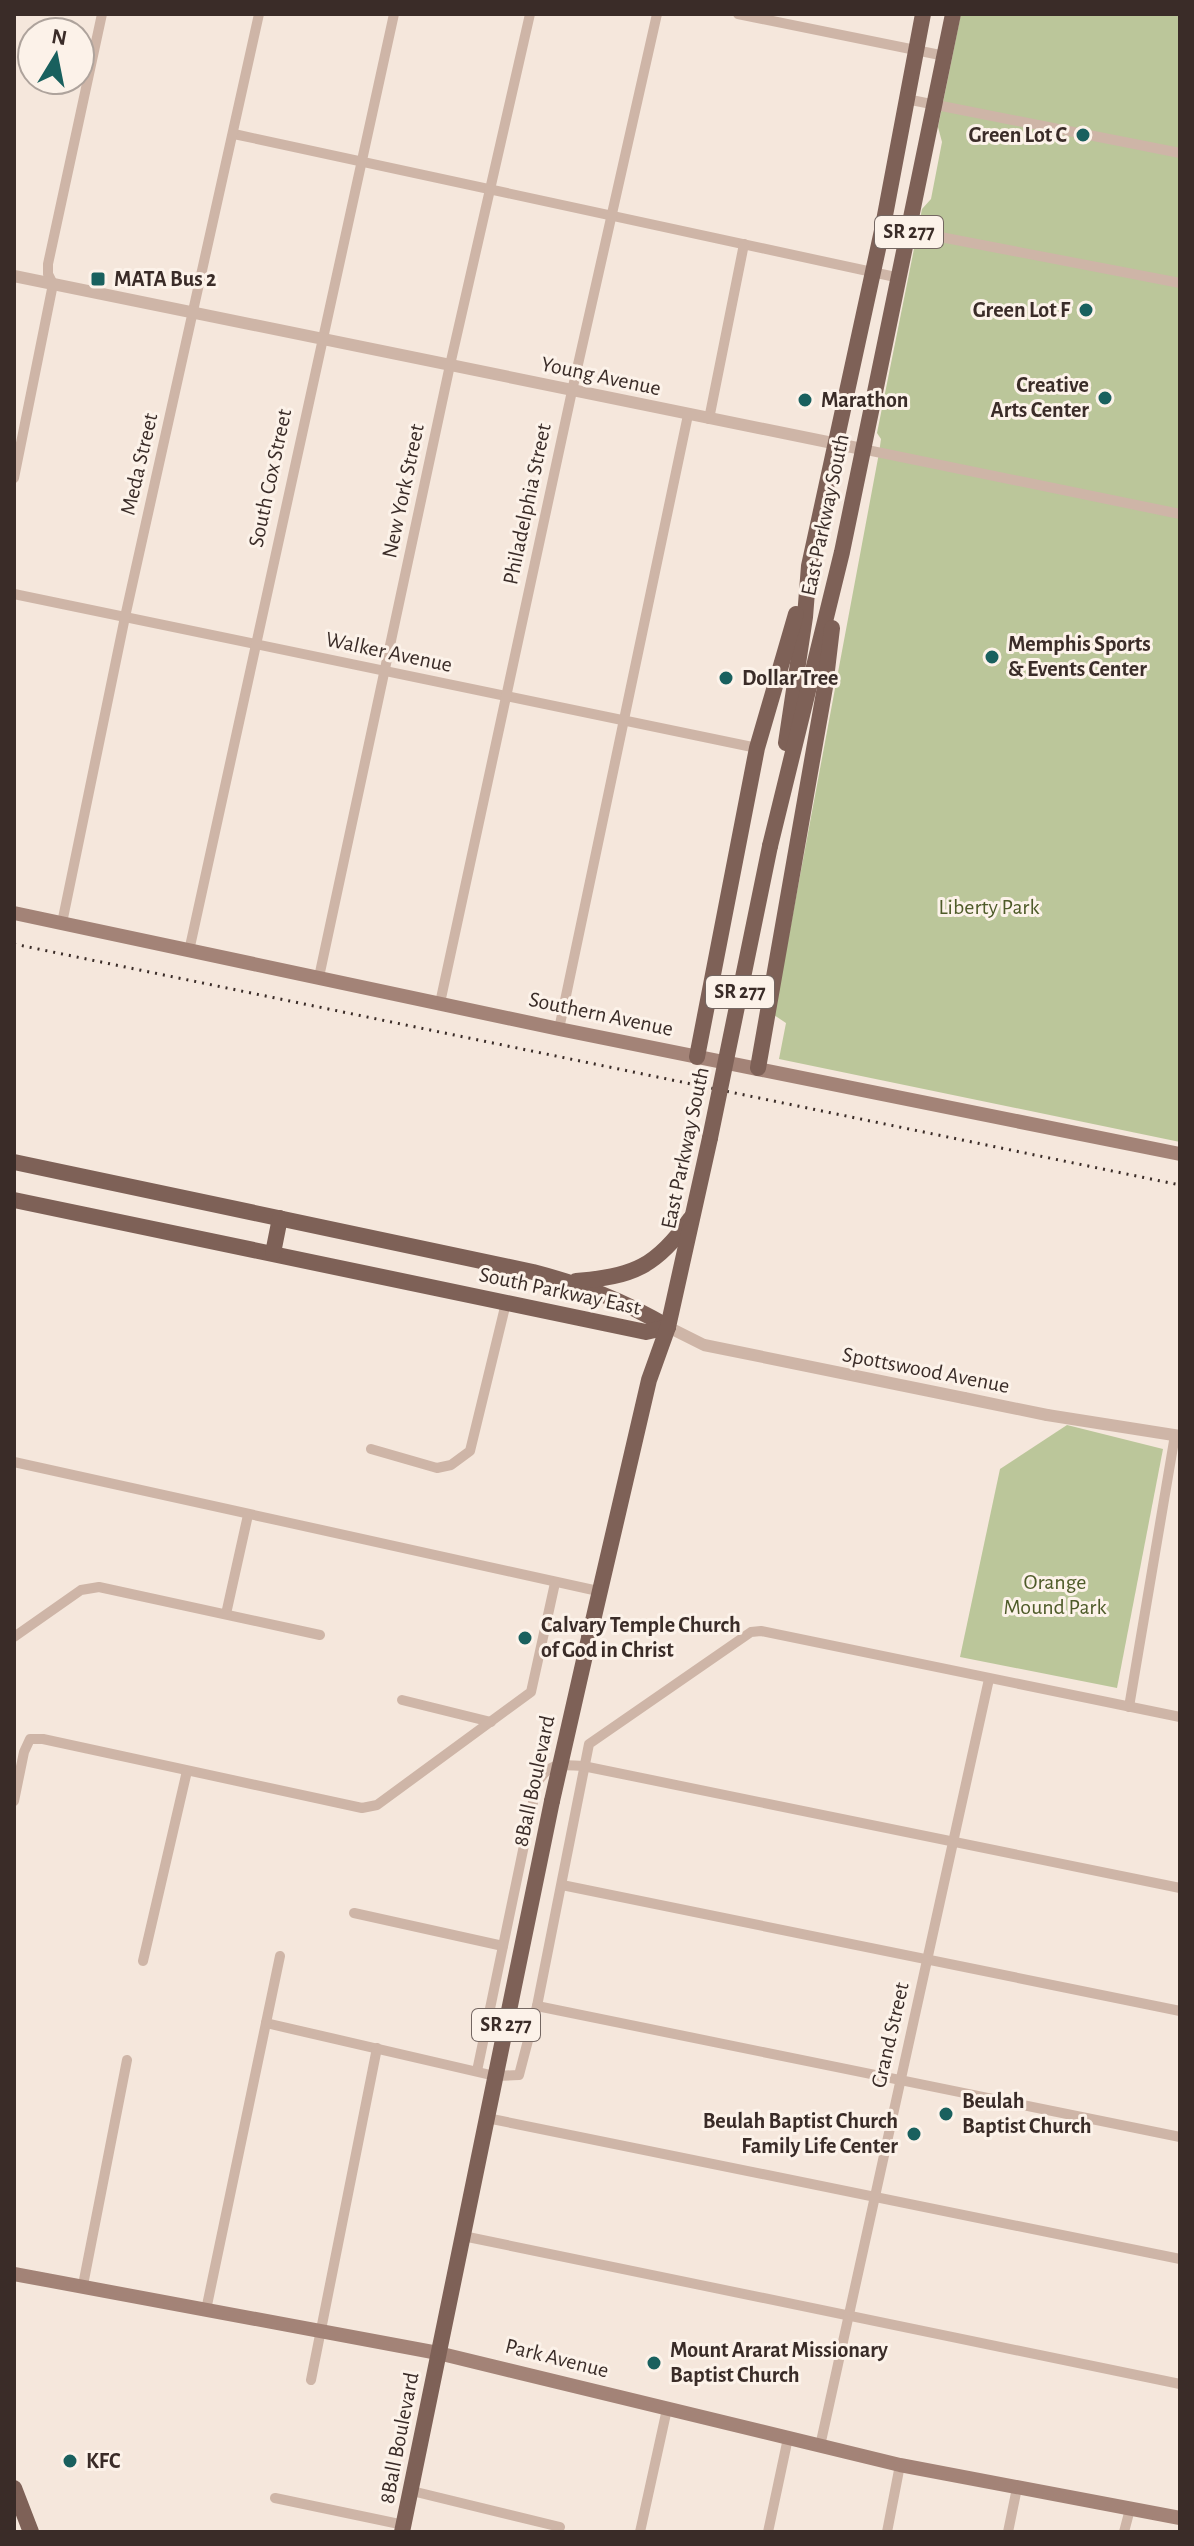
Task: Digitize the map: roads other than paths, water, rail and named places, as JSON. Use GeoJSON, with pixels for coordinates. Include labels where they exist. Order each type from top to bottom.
{"type":"FeatureCollection","features":[{"type":"Feature","properties":{"kind":"main road","name":"East Parkway South"},"geometry":{"type":"LineString","coordinates":[[772,841],[805,617],[809,566],[883,226],[923,14]]}},
{"type":"Feature","properties":{"kind":"main road","name":"East Parkway South"},"geometry":{"type":"LineString","coordinates":[[668,1327],[696,1212],[772,841],[842,552],[953,14]]}},
{"type":"Feature","properties":{"kind":"main road"},"geometry":{"type":"LineString","coordinates":[[758,1068],[825,687],[842,552]]}},
{"type":"Feature","properties":{"kind":"main road"},"geometry":{"type":"LineString","coordinates":[[697,1057],[757,748],[809,566]]}},
{"type":"Feature","properties":{"kind":"main road","name":"Southern Avenue"},"geometry":{"type":"LineString","coordinates":[[14,913],[559,1029],[1180,1154]]}},
{"type":"Feature","properties":{"kind":"main road","name":"South Parkway East"},"geometry":{"type":"LineString","coordinates":[[14,1162],[572,1282],[626,1302],[668,1327]]}},
{"type":"Feature","properties":{"kind":"main road","name":"South Parkway East"},"geometry":{"type":"LineString","coordinates":[[14,1200],[646,1332],[668,1327]]}},
{"type":"Feature","properties":{"kind":"main road"},"geometry":{"type":"LineString","coordinates":[[572,1282],[625,1275],[647,1266],[663,1253],[696,1212]]}},
{"type":"Feature","properties":{"kind":"main road"},"geometry":{"type":"LineString","coordinates":[[273,1253],[280,1218]]}},
{"type":"Feature","properties":{"kind":"main road","name":"8Ball Boulevard"},"geometry":{"type":"LineString","coordinates":[[462,2242],[598,1591],[649,1380],[668,1327]]}},
{"type":"Feature","properties":{"kind":"main road","name":"SR 277"},"geometry":{"type":"LineString","coordinates":[[438,2353],[462,2242]]}},
{"type":"Feature","properties":{"kind":"main road","name":"Park Avenue"},"geometry":{"type":"LineString","coordinates":[[14,2274],[438,2353],[900,2465],[1180,2518]]}},
{"type":"Feature","properties":{"kind":"main road","name":"8Ball Boulevard"},"geometry":{"type":"LineString","coordinates":[[403,2528],[438,2353]]}},
{"type":"Feature","properties":{"kind":"main road"},"geometry":{"type":"LineString","coordinates":[[14,2488],[31,2532]]}},
{"type":"Feature","properties":{"kind":"street"},"geometry":{"type":"LineString","coordinates":[[14,478],[53,284],[48,274],[48,264],[102,14]]}},
{"type":"Feature","properties":{"kind":"street","name":"Meda Street"},"geometry":{"type":"LineString","coordinates":[[62,923],[125,617],[259,14]]}},
{"type":"Feature","properties":{"kind":"street","name":"South Cox Street"},"geometry":{"type":"LineString","coordinates":[[189,951],[394,14]]}},
{"type":"Feature","properties":{"kind":"street","name":"New York Street"},"geometry":{"type":"LineString","coordinates":[[319,977],[450,365],[530,14]]}},
{"type":"Feature","properties":{"kind":"street","name":"Philadelphia Street"},"geometry":{"type":"LineString","coordinates":[[440,1003],[657,14]]}},
{"type":"Feature","properties":{"kind":"street"},"geometry":{"type":"LineString","coordinates":[[738,14],[945,56]]}},
{"type":"Feature","properties":{"kind":"street"},"geometry":{"type":"LineString","coordinates":[[906,99],[1180,153]]}},
{"type":"Feature","properties":{"kind":"street"},"geometry":{"type":"LineString","coordinates":[[234,134],[900,278]]}},
{"type":"Feature","properties":{"kind":"street"},"geometry":{"type":"LineString","coordinates":[[883,226],[1180,283]]}},
{"type":"Feature","properties":{"kind":"street"},"geometry":{"type":"LineString","coordinates":[[709,419],[744,244]]}},
{"type":"Feature","properties":{"kind":"street","name":"Young Avenue"},"geometry":{"type":"LineString","coordinates":[[14,276],[1180,514]]}},
{"type":"Feature","properties":{"kind":"street"},"geometry":{"type":"LineString","coordinates":[[559,1029],[688,415]]}},
{"type":"Feature","properties":{"kind":"street","name":"Walker Avenue"},"geometry":{"type":"LineString","coordinates":[[14,594],[757,748]]}},
{"type":"Feature","properties":{"kind":"street"},"geometry":{"type":"LineString","coordinates":[[371,1449],[437,1468],[451,1465],[470,1451],[506,1303]]}},
{"type":"Feature","properties":{"kind":"street","name":"Spottswood Avenue"},"geometry":{"type":"LineString","coordinates":[[668,1327],[704,1345],[1047,1415],[1177,1436]]}},
{"type":"Feature","properties":{"kind":"street"},"geometry":{"type":"LineString","coordinates":[[1129,1707],[1177,1436]]}},
{"type":"Feature","properties":{"kind":"street"},"geometry":{"type":"LineString","coordinates":[[14,1462],[598,1591]]}},
{"type":"Feature","properties":{"kind":"street"},"geometry":{"type":"LineString","coordinates":[[226,1614],[248,1515]]}},
{"type":"Feature","properties":{"kind":"street"},"geometry":{"type":"LineString","coordinates":[[14,1801],[24,1752],[30,1739],[43,1739],[362,1808],[377,1805],[531,1692],[555,1583]]}},
{"type":"Feature","properties":{"kind":"street"},"geometry":{"type":"LineString","coordinates":[[14,1637],[81,1590],[99,1587],[320,1635]]}},
{"type":"Feature","properties":{"kind":"street"},"geometry":{"type":"LineString","coordinates":[[266,2023],[495,2076],[519,2075],[537,2006],[589,1744],[751,1632],[761,1631],[1180,1717]]}},
{"type":"Feature","properties":{"kind":"street","name":"Grand Street"},"geometry":{"type":"LineString","coordinates":[[820,2446],[989,1679]]}},
{"type":"Feature","properties":{"kind":"street"},"geometry":{"type":"LineString","coordinates":[[402,1700],[491,1722]]}},
{"type":"Feature","properties":{"kind":"street"},"geometry":{"type":"LineString","coordinates":[[477,2071],[537,1783],[545,1770],[553,1765],[583,1766],[1180,1888]]}},
{"type":"Feature","properties":{"kind":"street"},"geometry":{"type":"LineString","coordinates":[[143,1961],[187,1771]]}},
{"type":"Feature","properties":{"kind":"street"},"geometry":{"type":"LineString","coordinates":[[562,1885],[1180,2011]]}},
{"type":"Feature","properties":{"kind":"street"},"geometry":{"type":"LineString","coordinates":[[354,1913],[503,1946]]}},
{"type":"Feature","properties":{"kind":"street"},"geometry":{"type":"LineString","coordinates":[[206,2310],[280,1956]]}},
{"type":"Feature","properties":{"kind":"street"},"geometry":{"type":"LineString","coordinates":[[537,2006],[1180,2137]]}},
{"type":"Feature","properties":{"kind":"street"},"geometry":{"type":"LineString","coordinates":[[311,2380],[377,2048]]}},
{"type":"Feature","properties":{"kind":"street"},"geometry":{"type":"LineString","coordinates":[[83,2285],[127,2060]]}},
{"type":"Feature","properties":{"kind":"street"},"geometry":{"type":"LineString","coordinates":[[487,2118],[1180,2259]]}},
{"type":"Feature","properties":{"kind":"street"},"geometry":{"type":"LineString","coordinates":[[462,2242],[1180,2384]]}},
{"type":"Feature","properties":{"kind":"street"},"geometry":{"type":"LineString","coordinates":[[640,2532],[667,2409]]}},
{"type":"Feature","properties":{"kind":"street"},"geometry":{"type":"LineString","coordinates":[[768,2532],[788,2438]]}},
{"type":"Feature","properties":{"kind":"street"},"geometry":{"type":"LineString","coordinates":[[887,2532],[900,2465]]}},
{"type":"Feature","properties":{"kind":"street"},"geometry":{"type":"LineString","coordinates":[[1008,2532],[1017,2488]]}},
{"type":"Feature","properties":{"kind":"street"},"geometry":{"type":"LineString","coordinates":[[412,2491],[560,2527]]}},
{"type":"Feature","properties":{"kind":"street"},"geometry":{"type":"LineString","coordinates":[[275,2498],[403,2528]]}},
{"type":"Feature","properties":{"kind":"street"},"geometry":{"type":"LineString","coordinates":[[1124,2532],[1130,2509]]}},
{"type":"Feature","properties":{"kind":"railway"},"geometry":{"type":"LineString","coordinates":[[14,944],[1180,1185]]}},
{"type":"Feature","properties":{"kind":"place","name":"Green Lot C"},"geometry":{"type":"Point","coordinates":[1083,135]}},
{"type":"Feature","properties":{"kind":"place","name":"MATA Bus 2"},"geometry":{"type":"Point","coordinates":[98,279]}},
{"type":"Feature","properties":{"kind":"place","name":"Green Lot F"},"geometry":{"type":"Point","coordinates":[1086,310]}},
{"type":"Feature","properties":{"kind":"place","name":"Creative Arts Center"},"geometry":{"type":"Point","coordinates":[1105,398]}},
{"type":"Feature","properties":{"kind":"place","name":"Marathon"},"geometry":{"type":"Point","coordinates":[805,400]}},
{"type":"Feature","properties":{"kind":"place","name":"Memphis Sports & Events Center"},"geometry":{"type":"Point","coordinates":[992,657]}},
{"type":"Feature","properties":{"kind":"place","name":"Dollar Tree"},"geometry":{"type":"Point","coordinates":[726,678]}},
{"type":"Feature","properties":{"kind":"place","name":"Calvary Temple Church of God in Christ"},"geometry":{"type":"Point","coordinates":[525,1638]}},
{"type":"Feature","properties":{"kind":"place","name":"Beulah Baptist Church"},"geometry":{"type":"Point","coordinates":[946,2114]}},
{"type":"Feature","properties":{"kind":"place","name":"Beulah Baptist Church Family Life Center"},"geometry":{"type":"Point","coordinates":[914,2134]}},
{"type":"Feature","properties":{"kind":"place","name":"Mount Ararat Missionary Baptist Church"},"geometry":{"type":"Point","coordinates":[654,2363]}},
{"type":"Feature","properties":{"kind":"place","name":"KFC"},"geometry":{"type":"Point","coordinates":[70,2461]}},
{"type":"Feature","properties":{"kind":"park label","name":"Liberty Park"},"geometry":{"type":"Point","coordinates":[989,907]}},
{"type":"Feature","properties":{"kind":"park label","name":"Orange Mound Park"},"geometry":{"type":"Point","coordinates":[1055,1594]}}]}
